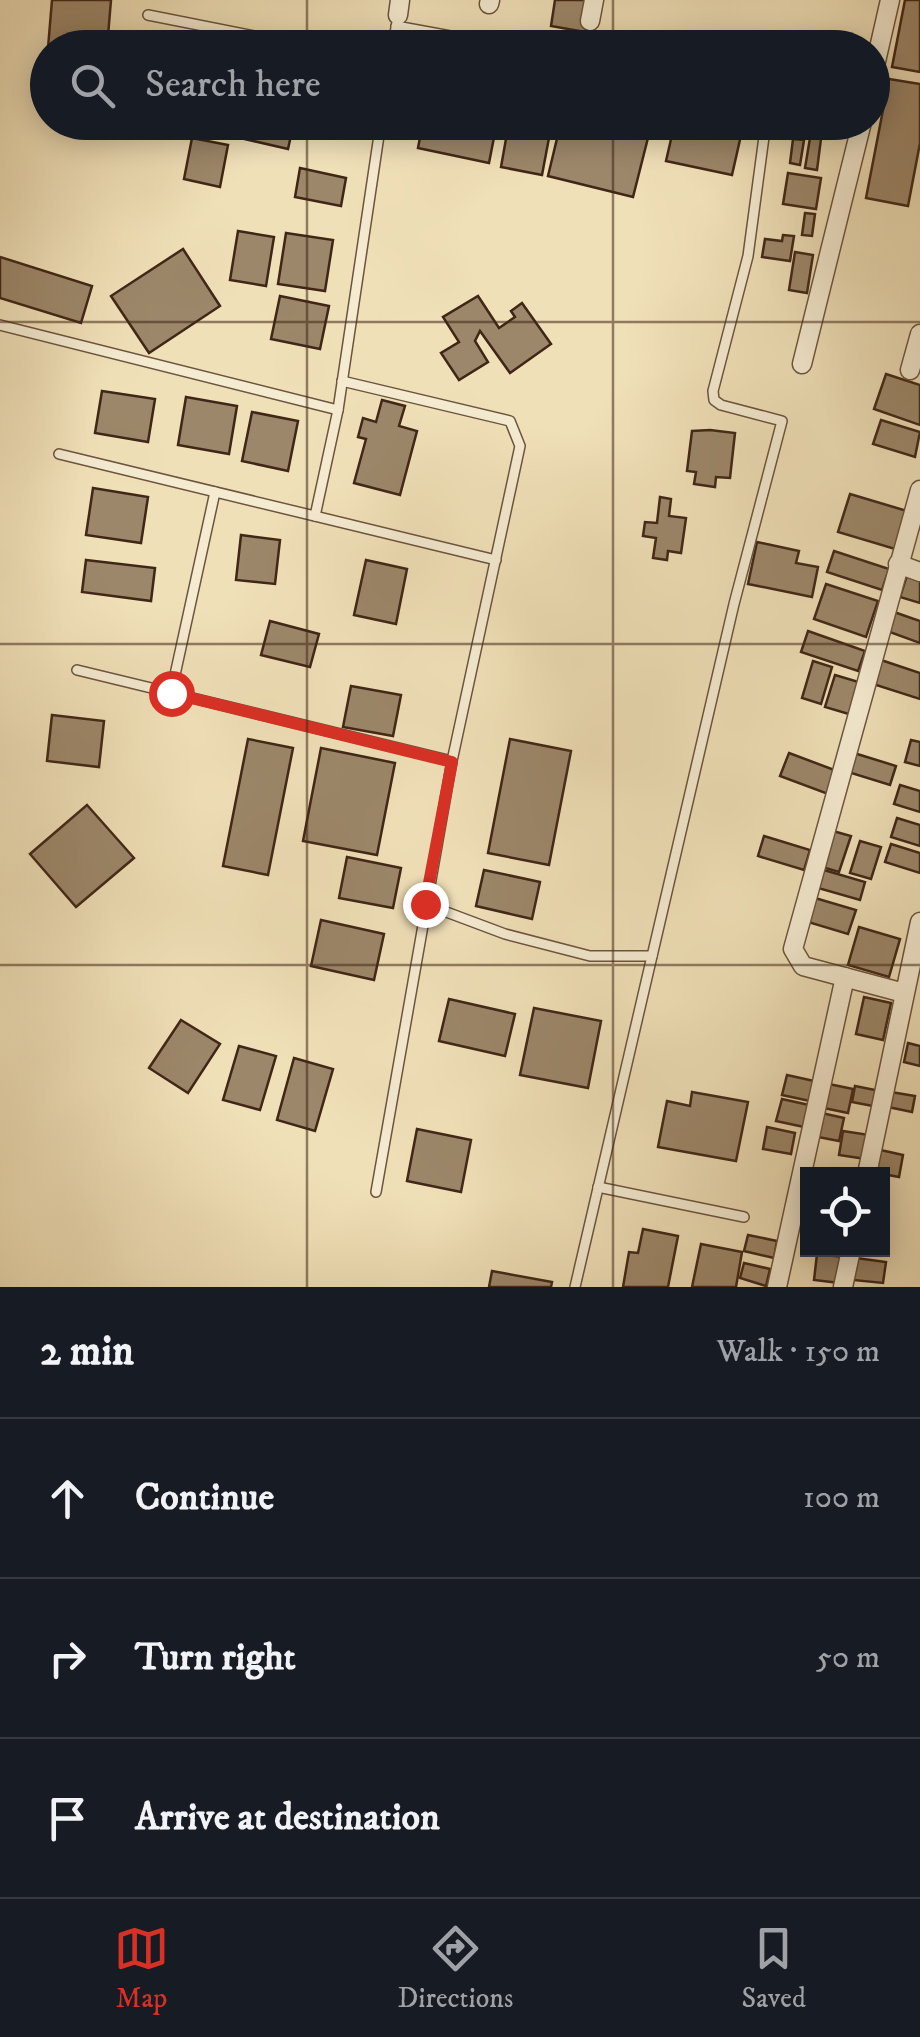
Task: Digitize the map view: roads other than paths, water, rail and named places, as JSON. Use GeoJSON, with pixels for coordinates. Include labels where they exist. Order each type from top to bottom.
{"type":"FeatureCollection","features":[{"type":"Feature","properties":{"kind":"street"},"geometry":{"type":"LineString","coordinates":[[590,22],[594,0]]}},
{"type":"Feature","properties":{"kind":"street"},"geometry":{"type":"LineString","coordinates":[[883,30],[890,0]]}},
{"type":"Feature","properties":{"kind":"street"},"geometry":{"type":"LineString","coordinates":[[802,364],[858,140]]}},
{"type":"Feature","properties":{"kind":"street"},"geometry":{"type":"LineString","coordinates":[[910,370],[920,334]]}},
{"type":"Feature","properties":{"kind":"street"},"geometry":{"type":"LineString","coordinates":[[904,994],[803,966],[793,949],[920,490]]}},
{"type":"Feature","properties":{"kind":"street"},"geometry":{"type":"LineString","coordinates":[[898,564],[920,572]]}},
{"type":"Feature","properties":{"kind":"street"},"geometry":{"type":"LineString","coordinates":[[868,1167],[920,922]]}},
{"type":"Feature","properties":{"kind":"street"},"geometry":{"type":"LineString","coordinates":[[777,1287],[798,1231],[845,977]]}},
{"type":"Feature","properties":{"kind":"street"},"geometry":{"type":"LineString","coordinates":[[843,1287],[850,1257]]}},
{"type":"Feature","properties":{"kind":"lane"},"geometry":{"type":"LineString","coordinates":[[148,14],[227,30]]}},
{"type":"Feature","properties":{"kind":"lane"},"geometry":{"type":"LineString","coordinates":[[398,14],[454,30]]}},
{"type":"Feature","properties":{"kind":"lane"},"geometry":{"type":"LineString","coordinates":[[316,516],[338,410],[378,140]]}},
{"type":"Feature","properties":{"kind":"lane"},"geometry":{"type":"LineString","coordinates":[[575,1287],[734,604],[782,421],[721,405],[714,400],[712,391],[748,256],[764,140]]}},
{"type":"Feature","properties":{"kind":"lane"},"geometry":{"type":"LineString","coordinates":[[0,324],[338,410]]}},
{"type":"Feature","properties":{"kind":"lane"},"geometry":{"type":"LineString","coordinates":[[342,380],[510,422],[520,446],[452,762],[376,1192]]}},
{"type":"Feature","properties":{"kind":"lane"},"geometry":{"type":"LineString","coordinates":[[59,454],[496,560]]}},
{"type":"Feature","properties":{"kind":"lane"},"geometry":{"type":"LineString","coordinates":[[171,693],[214,492]]}},
{"type":"Feature","properties":{"kind":"lane"},"geometry":{"type":"LineString","coordinates":[[76,670],[452,762]]}},
{"type":"Feature","properties":{"kind":"lane"},"geometry":{"type":"LineString","coordinates":[[425,904],[504,934],[590,956],[652,956]]}},
{"type":"Feature","properties":{"kind":"lane"},"geometry":{"type":"LineString","coordinates":[[598,1187],[744,1217]]}}]}
